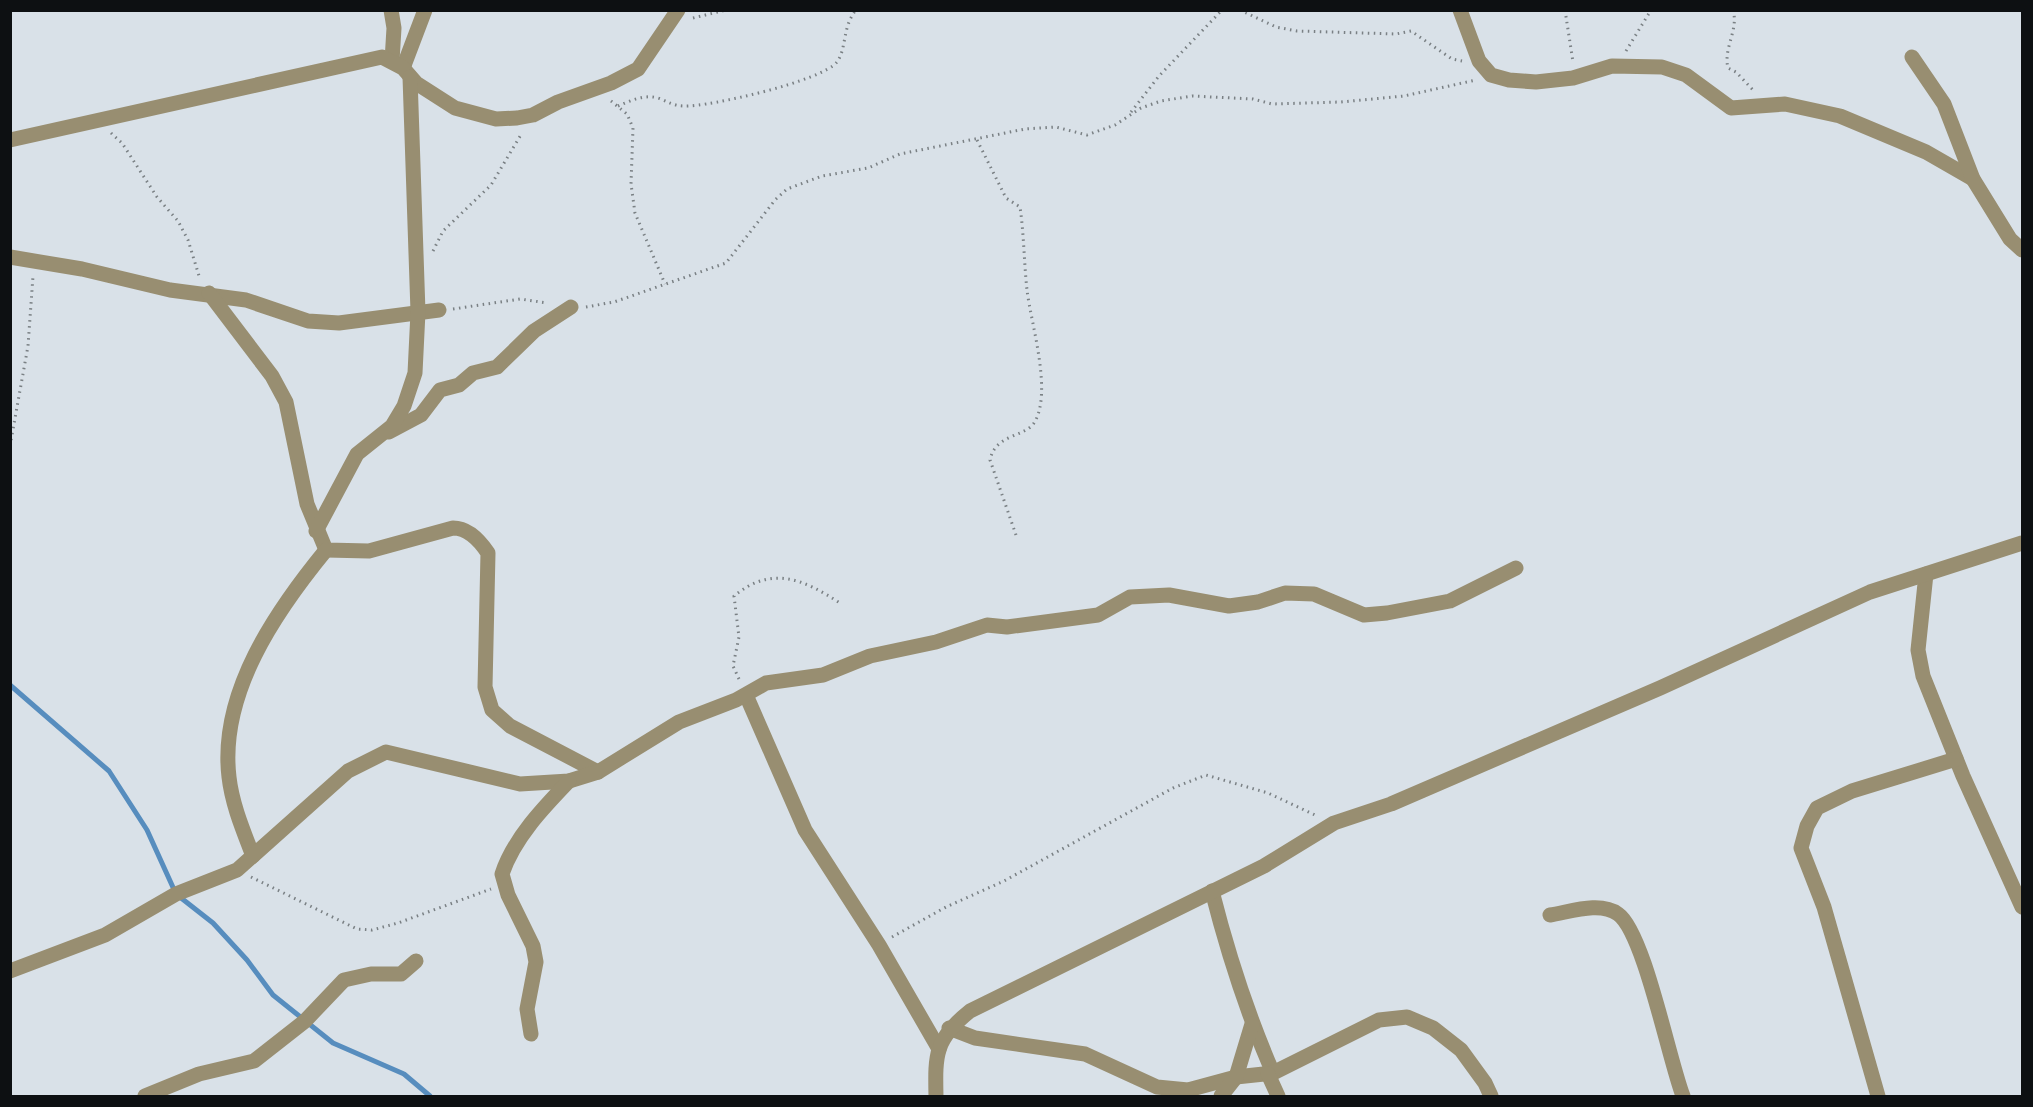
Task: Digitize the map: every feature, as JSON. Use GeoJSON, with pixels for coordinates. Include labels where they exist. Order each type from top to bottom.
{"type":"FeatureCollection","features":[{"type":"Feature","properties":{"kind":"street"},"geometry":{"type":"LineString","coordinates":[[316,531],[357,454],[392,426],[404,406],[415,373],[417,279],[402,69],[391,10]]}},
{"type":"Feature","properties":{"kind":"street"},"geometry":{"type":"LineString","coordinates":[[402,69],[425,10]]}},
{"type":"Feature","properties":{"kind":"street"},"geometry":{"type":"LineString","coordinates":[[1460,10],[1481,64],[1491,75],[1536,82],[1573,78],[1617,66],[1662,67],[1686,75],[1731,108],[1785,104],[1850,120],[1926,152],[1973,179]]}},
{"type":"Feature","properties":{"kind":"street"},"geometry":{"type":"LineString","coordinates":[[10,140],[382,57],[402,69],[445,103],[474,115],[496,119],[533,115],[558,102],[596,89],[638,69],[674,17]]}},
{"type":"Feature","properties":{"kind":"street"},"geometry":{"type":"LineString","coordinates":[[1912,57],[1944,104],[1973,179],[2010,239],[2022,250]]}},
{"type":"Feature","properties":{"kind":"street"},"geometry":{"type":"LineString","coordinates":[[10,257],[38,260],[170,290],[209,293],[246,300],[308,321],[329,323],[439,310]]}},
{"type":"Feature","properties":{"kind":"street"},"geometry":{"type":"LineString","coordinates":[[209,293],[272,376],[286,402],[307,504],[316,531],[326,550]]}},
{"type":"Feature","properties":{"kind":"street"},"geometry":{"type":"LineString","coordinates":[[378,437],[421,415],[440,390],[459,385],[473,373],[497,367],[534,331],[571,307]]}},
{"type":"Feature","properties":{"kind":"street"},"geometry":{"type":"LineString","coordinates":[[326,550],[369,550],[453,528],[461,528],[471,534],[488,553],[485,687],[492,710],[510,726],[598,772]]}},
{"type":"Feature","properties":{"kind":"street"},"geometry":{"type":"LineString","coordinates":[[936,1096],[939,1049],[949,1028],[970,1011],[1264,866],[1334,823],[1391,804],[1660,688],[1870,592],[2022,543]]}},
{"type":"Feature","properties":{"kind":"street"},"geometry":{"type":"LineString","coordinates":[[253,856],[234,804],[229,777],[228,754],[240,693],[256,649],[293,590],[326,550]]}},
{"type":"Feature","properties":{"kind":"street"},"geometry":{"type":"LineString","coordinates":[[10,971],[105,935],[176,894],[237,870],[348,771],[386,752],[520,784],[545,785],[569,781],[598,772],[679,722],[746,694],[766,683],[824,675],[870,656],[936,642],[987,625],[1008,627],[1098,615],[1130,597],[1169,595],[1228,606],[1258,602],[1285,593],[1314,594],[1364,615],[1387,613],[1450,601],[1516,568]]}},
{"type":"Feature","properties":{"kind":"street"},"geometry":{"type":"LineString","coordinates":[[1926,574],[1918,650],[1930,695],[2022,907]]}},
{"type":"Feature","properties":{"kind":"street"},"geometry":{"type":"LineString","coordinates":[[746,694],[805,830],[879,945],[939,1049]]}},
{"type":"Feature","properties":{"kind":"street"},"geometry":{"type":"LineString","coordinates":[[1878,1096],[1824,908],[1802,848],[1807,826],[1817,808],[1852,791],[1956,759]]}},
{"type":"Feature","properties":{"kind":"street"},"geometry":{"type":"LineString","coordinates":[[531,1034],[527,1009],[536,963],[533,945],[505,885],[504,868],[542,808],[569,781]]}},
{"type":"Feature","properties":{"kind":"street"},"geometry":{"type":"LineString","coordinates":[[1212,891],[1252,1024],[1278,1096]]}},
{"type":"Feature","properties":{"kind":"street"},"geometry":{"type":"LineString","coordinates":[[1550,915],[1589,909],[1607,909],[1618,914],[1626,922],[1642,959],[1683,1096]]}},
{"type":"Feature","properties":{"kind":"street"},"geometry":{"type":"LineString","coordinates":[[145,1096],[199,1074],[254,1061],[305,1021],[344,980],[371,974],[401,974],[416,961]]}},
{"type":"Feature","properties":{"kind":"street"},"geometry":{"type":"LineString","coordinates":[[949,1028],[975,1038],[1085,1054],[1158,1087],[1188,1090],[1236,1077],[1271,1073],[1379,1020],[1394,1016],[1407,1017],[1433,1028],[1461,1050],[1485,1083],[1491,1096]]}},
{"type":"Feature","properties":{"kind":"street"},"geometry":{"type":"LineString","coordinates":[[1221,1096],[1236,1077],[1252,1024]]}},
{"type":"Feature","properties":{"kind":"street"},"geometry":{"type":"LineString","coordinates":[[1140,1079],[1152,1096]]}},
{"type":"Feature","properties":{"kind":"path"},"geometry":{"type":"LineString","coordinates":[[674,17],[726,10]]}},
{"type":"Feature","properties":{"kind":"path"},"geometry":{"type":"LineString","coordinates":[[618,106],[639,98],[654,97],[674,106],[698,106],[746,96],[813,75],[831,67],[838,61],[848,21],[856,10]]}},
{"type":"Feature","properties":{"kind":"path"},"geometry":{"type":"LineString","coordinates":[[1128,115],[1160,76],[1222,10]]}},
{"type":"Feature","properties":{"kind":"path"},"geometry":{"type":"LineString","coordinates":[[1240,10],[1276,27],[1297,31],[1396,34],[1411,31],[1452,59],[1481,64]]}},
{"type":"Feature","properties":{"kind":"path"},"geometry":{"type":"LineString","coordinates":[[1565,10],[1573,59],[1573,78]]}},
{"type":"Feature","properties":{"kind":"path"},"geometry":{"type":"LineString","coordinates":[[1617,66],[1651,10]]}},
{"type":"Feature","properties":{"kind":"path"},"geometry":{"type":"LineString","coordinates":[[1728,10],[1733,11],[1734,22],[1725,57],[1728,68],[1736,72],[1771,105]]}},
{"type":"Feature","properties":{"kind":"path"},"geometry":{"type":"LineString","coordinates":[[439,310],[465,309],[519,299],[571,307],[614,302],[726,263],[775,200],[787,189],[805,181],[868,168],[900,154],[1024,129],[1056,127],[1087,135],[1114,125],[1128,115],[1161,101],[1192,96],[1253,99],[1272,104],[1341,102],[1404,96],[1452,84],[1499,77]]}},
{"type":"Feature","properties":{"kind":"path"},"geometry":{"type":"LineString","coordinates":[[596,89],[627,114],[633,128],[631,184],[635,213],[665,284]]}},
{"type":"Feature","properties":{"kind":"path"},"geometry":{"type":"LineString","coordinates":[[417,279],[443,231],[491,185],[533,115]]}},
{"type":"Feature","properties":{"kind":"path"},"geometry":{"type":"LineString","coordinates":[[100,121],[122,143],[157,197],[178,221],[188,240],[200,280],[209,293]]}},
{"type":"Feature","properties":{"kind":"path"},"geometry":{"type":"LineString","coordinates":[[977,140],[1006,198],[1020,207],[1028,298],[1041,365],[1038,410],[1034,423],[1026,430],[1008,437],[994,450],[990,460],[1017,535]]}},
{"type":"Feature","properties":{"kind":"path"},"geometry":{"type":"LineString","coordinates":[[10,446],[28,346],[32,279],[38,260]]}},
{"type":"Feature","properties":{"kind":"path"},"geometry":{"type":"LineString","coordinates":[[746,694],[732,666],[739,637],[734,596],[749,584],[765,579],[791,579],[810,584],[840,603]]}},
{"type":"Feature","properties":{"kind":"path"},"geometry":{"type":"LineString","coordinates":[[879,945],[1173,788],[1206,775],[1268,793],[1334,823]]}},
{"type":"Feature","properties":{"kind":"path"},"geometry":{"type":"LineString","coordinates":[[237,870],[357,929],[372,930],[505,885]]}},
{"type":"Feature","properties":{"kind":"waterway"},"geometry":{"type":"LineString","coordinates":[[10,685],[109,771],[147,830],[176,894],[213,923],[247,960],[273,995],[333,1043],[404,1074],[430,1096]]}}]}
